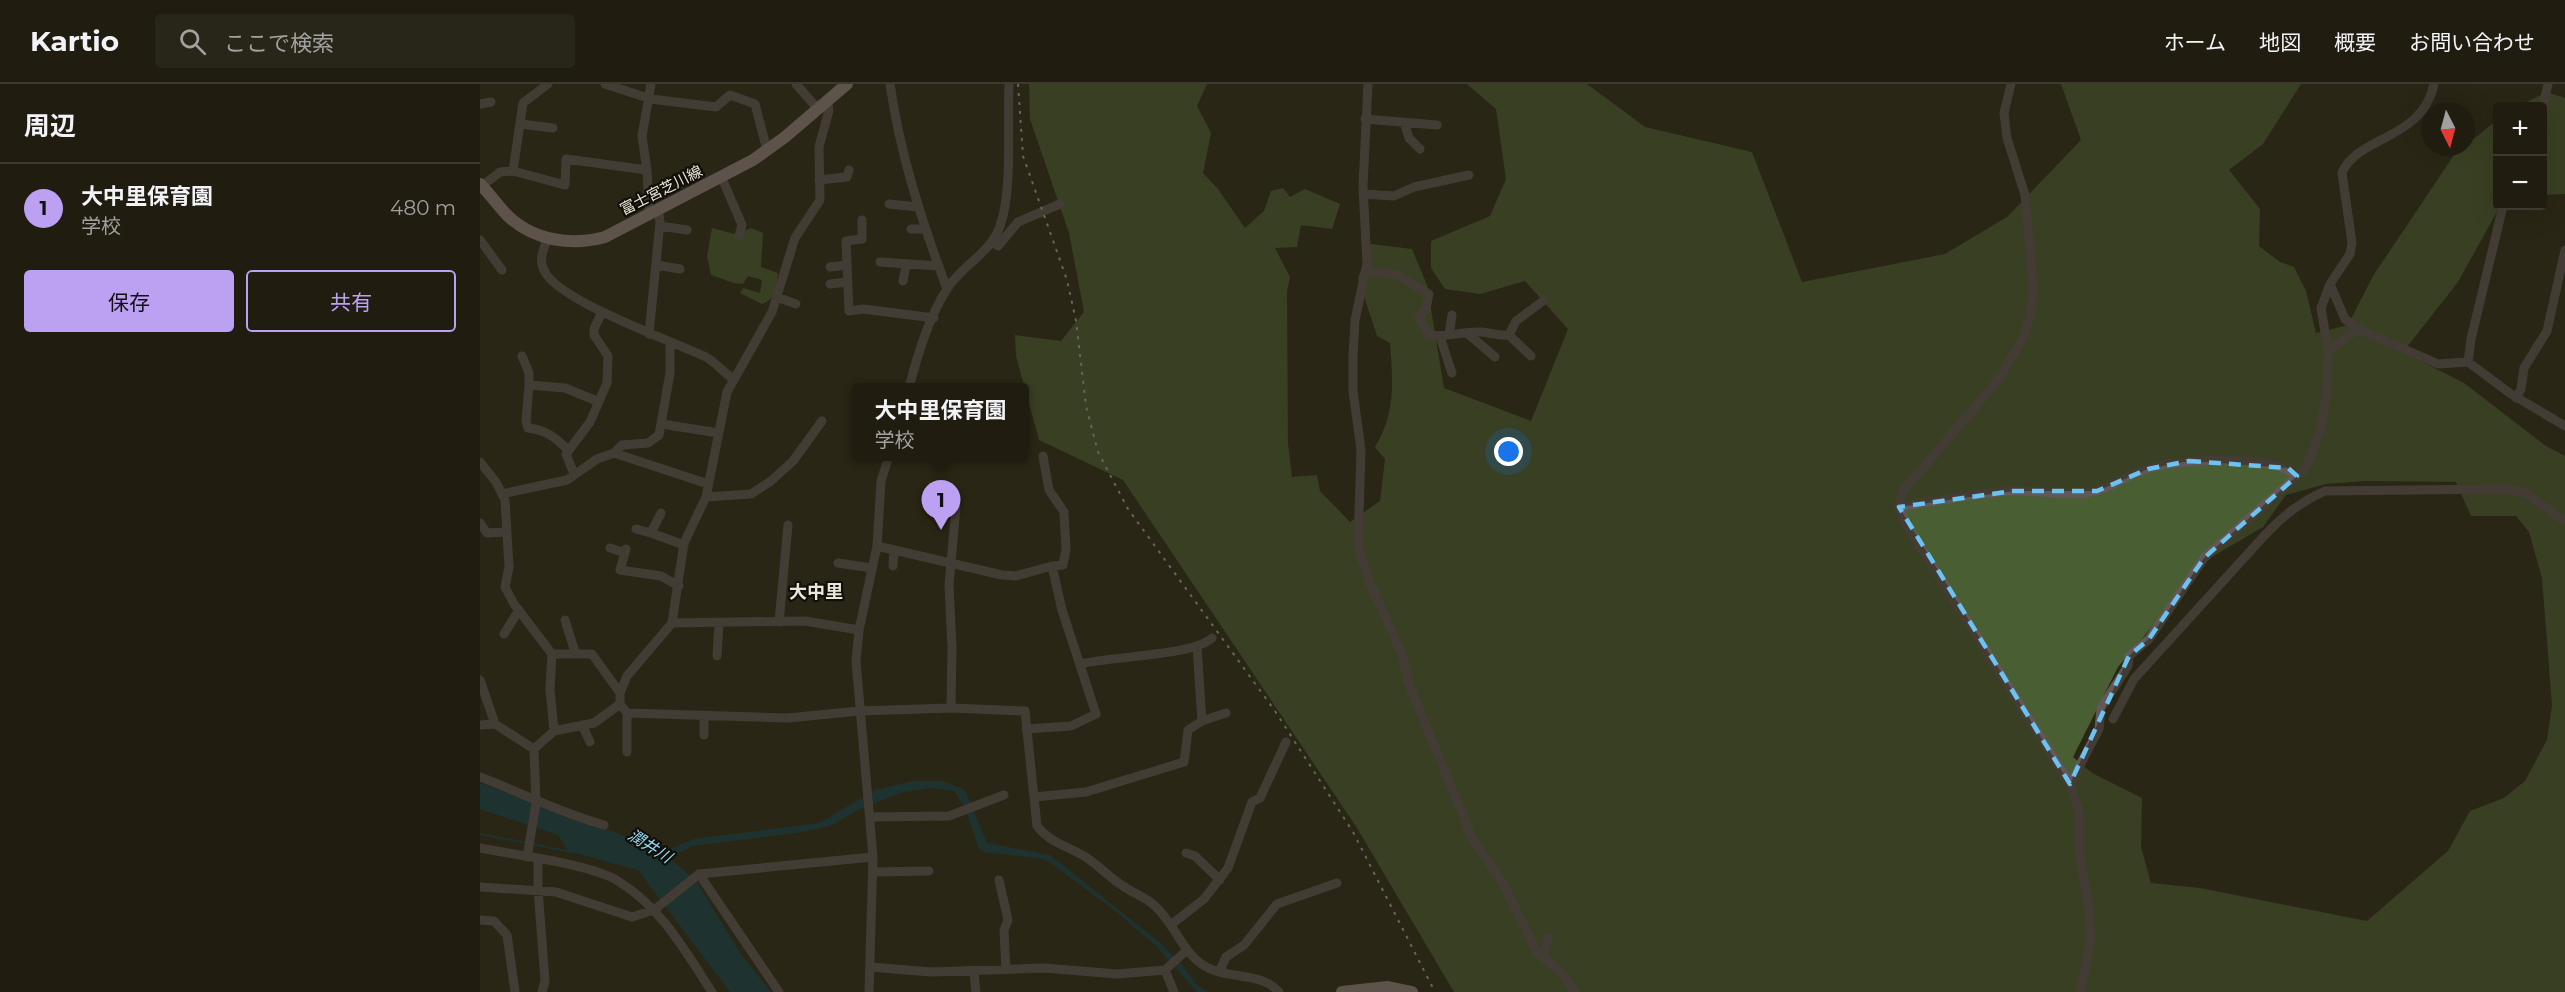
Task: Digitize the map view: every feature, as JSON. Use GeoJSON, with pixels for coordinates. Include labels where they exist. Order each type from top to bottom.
{"type":"FeatureCollection","features":[{"type":"Feature","properties":{"kind":"main road","name":"富士宮芝川線"},"geometry":{"type":"LineString","coordinates":[[482,190],[521,226],[548,238],[585,242],[605,237],[767,150],[848,84]]}},
{"type":"Feature","properties":{"kind":"main road"},"geometry":{"type":"LineString","coordinates":[[1342,992],[1388,987],[1412,992]]}},
{"type":"Feature","properties":{"kind":"street"},"geometry":{"type":"LineString","coordinates":[[513,171],[523,103],[548,84]]}},
{"type":"Feature","properties":{"kind":"street"},"geometry":{"type":"LineString","coordinates":[[605,84],[651,99],[716,107],[730,96]]}},
{"type":"Feature","properties":{"kind":"street"},"geometry":{"type":"LineString","coordinates":[[649,334],[660,226],[653,210],[642,136],[651,99],[651,84]]}},
{"type":"Feature","properties":{"kind":"street"},"geometry":{"type":"LineString","coordinates":[[728,84],[730,96]]}},
{"type":"Feature","properties":{"kind":"street"},"geometry":{"type":"LineString","coordinates":[[627,752],[627,713],[620,704],[620,693],[627,676],[672,624],[684,545],[706,497],[727,392],[777,297],[795,238],[820,200],[819,147],[829,110],[796,84]]}},
{"type":"Feature","properties":{"kind":"street"},"geometry":{"type":"LineString","coordinates":[[890,84],[907,167],[918,207],[947,288]]}},
{"type":"Feature","properties":{"kind":"street"},"geometry":{"type":"LineString","coordinates":[[910,383],[921,343],[947,288],[993,243],[1006,205],[1009,84]]}},
{"type":"Feature","properties":{"kind":"street"},"geometry":{"type":"LineString","coordinates":[[1368,84],[1363,194],[1366,271],[1355,320],[1353,355],[1353,391],[1360,450],[1360,552],[1367,576],[1404,657],[1408,682],[1473,840],[1503,883],[1536,951],[1564,975],[1574,992]]}},
{"type":"Feature","properties":{"kind":"street"},"geometry":{"type":"LineString","coordinates":[[2011,84],[2004,113],[2007,138],[2025,195],[2033,286],[2031,314],[2023,338],[1998,380],[1902,492],[1899,507],[1906,524],[2070,784],[2079,812],[2079,853],[2090,908],[2091,939],[2080,992]]}},
{"type":"Feature","properties":{"kind":"street"},"geometry":{"type":"LineString","coordinates":[[2070,784],[2098,729],[2101,708],[2128,666],[2129,656],[2149,639],[2204,558],[2306,468],[2321,429],[2327,388],[2328,350],[2321,308],[2330,284],[2350,254],[2352,243],[2342,184],[2346,164],[2410,124],[2432,96],[2434,84]]}},
{"type":"Feature","properties":{"kind":"street"},"geometry":{"type":"LineString","coordinates":[[2544,102],[2548,84]]}},
{"type":"Feature","properties":{"kind":"street"},"geometry":{"type":"LineString","coordinates":[[730,96],[755,104],[767,150]]}},
{"type":"Feature","properties":{"kind":"street"},"geometry":{"type":"LineString","coordinates":[[480,104],[491,102]]}},
{"type":"Feature","properties":{"kind":"street"},"geometry":{"type":"LineString","coordinates":[[1365,119],[1437,125]]}},
{"type":"Feature","properties":{"kind":"street"},"geometry":{"type":"LineString","coordinates":[[1404,122],[1409,138],[1420,149]]}},
{"type":"Feature","properties":{"kind":"street"},"geometry":{"type":"LineString","coordinates":[[521,124],[553,128]]}},
{"type":"Feature","properties":{"kind":"street"},"geometry":{"type":"LineString","coordinates":[[482,190],[500,172],[513,171],[565,185],[566,159],[647,170]]}},
{"type":"Feature","properties":{"kind":"street"},"geometry":{"type":"LineString","coordinates":[[819,180],[847,177],[849,170]]}},
{"type":"Feature","properties":{"kind":"street"},"geometry":{"type":"LineString","coordinates":[[1363,194],[1394,196],[1414,187],[1469,175]]}},
{"type":"Feature","properties":{"kind":"street"},"geometry":{"type":"LineString","coordinates":[[722,176],[742,225],[739,236]]}},
{"type":"Feature","properties":{"kind":"street"},"geometry":{"type":"LineString","coordinates":[[889,204],[918,207]]}},
{"type":"Feature","properties":{"kind":"street"},"geometry":{"type":"LineString","coordinates":[[993,243],[998,246],[1018,222],[1060,204]]}},
{"type":"Feature","properties":{"kind":"street"},"geometry":{"type":"LineString","coordinates":[[2469,362],[2471,339],[2502,210]]}},
{"type":"Feature","properties":{"kind":"street"},"geometry":{"type":"LineString","coordinates":[[862,220],[862,239],[846,241],[849,311],[863,309],[934,318]]}},
{"type":"Feature","properties":{"kind":"street"},"geometry":{"type":"LineString","coordinates":[[660,226],[687,230]]}},
{"type":"Feature","properties":{"kind":"street"},"geometry":{"type":"LineString","coordinates":[[910,229],[925,229]]}},
{"type":"Feature","properties":{"kind":"street"},"geometry":{"type":"LineString","coordinates":[[548,238],[541,258],[546,275],[602,312],[708,359],[734,380]]}},
{"type":"Feature","properties":{"kind":"street"},"geometry":{"type":"LineString","coordinates":[[480,240],[502,270]]}},
{"type":"Feature","properties":{"kind":"street"},"geometry":{"type":"LineString","coordinates":[[2516,398],[2521,390],[2524,368],[2547,331],[2565,250]]}},
{"type":"Feature","properties":{"kind":"street"},"geometry":{"type":"LineString","coordinates":[[880,262],[906,266],[939,266]]}},
{"type":"Feature","properties":{"kind":"street"},"geometry":{"type":"LineString","coordinates":[[656,265],[680,269]]}},
{"type":"Feature","properties":{"kind":"street"},"geometry":{"type":"LineString","coordinates":[[830,267],[846,265]]}},
{"type":"Feature","properties":{"kind":"street"},"geometry":{"type":"LineString","coordinates":[[903,281],[906,266]]}},
{"type":"Feature","properties":{"kind":"street"},"geometry":{"type":"LineString","coordinates":[[1366,271],[1396,274],[1429,294],[1426,308],[1419,318],[1428,335],[1509,334],[1531,356]]}},
{"type":"Feature","properties":{"kind":"street"},"geometry":{"type":"LineString","coordinates":[[830,284],[847,282]]}},
{"type":"Feature","properties":{"kind":"street"},"geometry":{"type":"LineString","coordinates":[[2330,284],[2345,319],[2359,329],[2438,364],[2469,362],[2516,398],[2565,426]]}},
{"type":"Feature","properties":{"kind":"street"},"geometry":{"type":"LineString","coordinates":[[777,297],[796,304]]}},
{"type":"Feature","properties":{"kind":"street"},"geometry":{"type":"LineString","coordinates":[[1509,334],[1516,321],[1543,300]]}},
{"type":"Feature","properties":{"kind":"street"},"geometry":{"type":"LineString","coordinates":[[574,474],[566,454],[590,422],[597,401],[607,383],[610,364],[608,356],[594,335],[594,328],[602,312]]}},
{"type":"Feature","properties":{"kind":"street"},"geometry":{"type":"LineString","coordinates":[[1452,315],[1444,336],[1452,373]]}},
{"type":"Feature","properties":{"kind":"street"},"geometry":{"type":"LineString","coordinates":[[2328,350],[2359,329]]}},
{"type":"Feature","properties":{"kind":"street"},"geometry":{"type":"LineString","coordinates":[[1467,333],[1495,357]]}},
{"type":"Feature","properties":{"kind":"street"},"geometry":{"type":"LineString","coordinates":[[502,494],[567,480],[614,453],[622,445],[648,443],[659,435],[670,373],[670,342]]}},
{"type":"Feature","properties":{"kind":"street"},"geometry":{"type":"LineString","coordinates":[[522,356],[529,373],[526,421],[528,428],[541,429],[554,435],[568,450]]}},
{"type":"Feature","properties":{"kind":"street"},"geometry":{"type":"LineString","coordinates":[[529,385],[565,388],[597,401]]}},
{"type":"Feature","properties":{"kind":"street"},"geometry":{"type":"LineString","coordinates":[[706,497],[751,494],[771,481],[793,461],[822,421]]}},
{"type":"Feature","properties":{"kind":"street"},"geometry":{"type":"LineString","coordinates":[[662,424],[718,433]]}},
{"type":"Feature","properties":{"kind":"street"},"geometry":{"type":"LineString","coordinates":[[614,453],[708,484]]}},
{"type":"Feature","properties":{"kind":"street"},"geometry":{"type":"LineString","coordinates":[[877,546],[1016,576],[1063,565],[1066,549],[1064,512],[1049,490],[1044,456]]}},
{"type":"Feature","properties":{"kind":"street"},"geometry":{"type":"LineString","coordinates":[[1899,507],[2013,491],[2082,494],[2097,492],[2148,469],[2189,461],[2228,460],[2288,468],[2297,477]]}},
{"type":"Feature","properties":{"kind":"street"},"geometry":{"type":"LineString","coordinates":[[869,992],[873,857],[856,661],[859,630],[877,546],[881,481],[887,461]]}},
{"type":"Feature","properties":{"kind":"street"},"geometry":{"type":"LineString","coordinates":[[480,462],[505,500],[509,567],[505,587],[552,654],[550,689],[555,731]]}},
{"type":"Feature","properties":{"kind":"street"},"geometry":{"type":"LineString","coordinates":[[2112,719],[2134,679],[2286,512],[2325,491],[2506,489],[2525,493],[2565,521]]}},
{"type":"Feature","properties":{"kind":"street"},"geometry":{"type":"LineString","coordinates":[[951,708],[949,585],[956,507]]}},
{"type":"Feature","properties":{"kind":"street"},"geometry":{"type":"LineString","coordinates":[[651,533],[661,513]]}},
{"type":"Feature","properties":{"kind":"street"},"geometry":{"type":"LineString","coordinates":[[480,523],[487,533],[506,532]]}},
{"type":"Feature","properties":{"kind":"street"},"geometry":{"type":"LineString","coordinates":[[779,622],[788,525]]}},
{"type":"Feature","properties":{"kind":"street"},"geometry":{"type":"LineString","coordinates":[[636,529],[684,545]]}},
{"type":"Feature","properties":{"kind":"street"},"geometry":{"type":"LineString","coordinates":[[610,548],[626,551],[620,570],[637,575],[661,576],[679,586]]}},
{"type":"Feature","properties":{"kind":"street"},"geometry":{"type":"LineString","coordinates":[[893,566],[894,550]]}},
{"type":"Feature","properties":{"kind":"street"},"geometry":{"type":"LineString","coordinates":[[838,563],[872,568]]}},
{"type":"Feature","properties":{"kind":"street"},"geometry":{"type":"LineString","coordinates":[[1026,729],[1071,726],[1096,714],[1062,610],[1052,566]]}},
{"type":"Feature","properties":{"kind":"street"},"geometry":{"type":"LineString","coordinates":[[504,634],[519,610]]}},
{"type":"Feature","properties":{"kind":"street"},"geometry":{"type":"LineString","coordinates":[[565,620],[575,652]]}},
{"type":"Feature","properties":{"kind":"street"},"geometry":{"type":"LineString","coordinates":[[672,624],[805,621],[859,630]]}},
{"type":"Feature","properties":{"kind":"street"},"geometry":{"type":"LineString","coordinates":[[717,656],[719,623]]}},
{"type":"Feature","properties":{"kind":"street"},"geometry":{"type":"LineString","coordinates":[[1081,664],[1104,658],[1139,658],[1158,652],[1197,647],[1212,638]]}},
{"type":"Feature","properties":{"kind":"street"},"geometry":{"type":"LineString","coordinates":[[1197,647],[1202,721]]}},
{"type":"Feature","properties":{"kind":"street"},"geometry":{"type":"LineString","coordinates":[[552,654],[575,652],[592,654],[620,693]]}},
{"type":"Feature","properties":{"kind":"street"},"geometry":{"type":"LineString","coordinates":[[480,680],[495,724]]}},
{"type":"Feature","properties":{"kind":"street"},"geometry":{"type":"LineString","coordinates":[[534,749],[555,731],[604,718],[620,704]]}},
{"type":"Feature","properties":{"kind":"street"},"geometry":{"type":"LineString","coordinates":[[627,713],[798,718],[859,711],[951,708],[1025,711],[1037,826],[1044,836],[1085,857],[1124,887],[1154,905],[1172,924],[1184,953],[1203,965],[1244,975],[1270,985],[1279,992]]}},
{"type":"Feature","properties":{"kind":"street"},"geometry":{"type":"LineString","coordinates":[[1034,797],[1086,792],[1184,762],[1188,730],[1202,721],[1226,713]]}},
{"type":"Feature","properties":{"kind":"street"},"geometry":{"type":"LineString","coordinates":[[704,716],[704,735]]}},
{"type":"Feature","properties":{"kind":"street"},"geometry":{"type":"LineString","coordinates":[[480,725],[495,724],[534,749]]}},
{"type":"Feature","properties":{"kind":"street"},"geometry":{"type":"LineString","coordinates":[[582,725],[590,742]]}},
{"type":"Feature","properties":{"kind":"street"},"geometry":{"type":"LineString","coordinates":[[1172,924],[1204,898],[1233,860],[1252,802],[1260,798],[1286,742]]}},
{"type":"Feature","properties":{"kind":"street"},"geometry":{"type":"LineString","coordinates":[[528,853],[536,801],[534,749]]}},
{"type":"Feature","properties":{"kind":"street"},"geometry":{"type":"LineString","coordinates":[[480,777],[569,815],[604,825]]}},
{"type":"Feature","properties":{"kind":"street"},"geometry":{"type":"LineString","coordinates":[[870,813],[949,816],[962,808],[1004,795]]}},
{"type":"Feature","properties":{"kind":"street"},"geometry":{"type":"LineString","coordinates":[[480,848],[528,853],[538,860],[591,870],[617,879],[656,907],[712,992]]}},
{"type":"Feature","properties":{"kind":"street"},"geometry":{"type":"LineString","coordinates":[[1186,853],[1195,856],[1220,880]]}},
{"type":"Feature","properties":{"kind":"street"},"geometry":{"type":"LineString","coordinates":[[480,887],[538,889],[556,892],[632,917],[656,907],[699,874],[873,857]]}},
{"type":"Feature","properties":{"kind":"street"},"geometry":{"type":"LineString","coordinates":[[538,860],[544,981],[542,992]]}},
{"type":"Feature","properties":{"kind":"street"},"geometry":{"type":"LineString","coordinates":[[873,872],[929,871]]}},
{"type":"Feature","properties":{"kind":"street"},"geometry":{"type":"LineString","coordinates":[[699,874],[779,992]]}},
{"type":"Feature","properties":{"kind":"street"},"geometry":{"type":"LineString","coordinates":[[999,880],[1008,920],[1004,930],[1006,970]]}},
{"type":"Feature","properties":{"kind":"street"},"geometry":{"type":"LineString","coordinates":[[1220,970],[1226,957],[1244,945],[1277,904],[1337,883]]}},
{"type":"Feature","properties":{"kind":"street"},"geometry":{"type":"LineString","coordinates":[[480,920],[494,921],[507,935],[515,992]]}},
{"type":"Feature","properties":{"kind":"street"},"geometry":{"type":"LineString","coordinates":[[1542,957],[1550,937]]}},
{"type":"Feature","properties":{"kind":"street"},"geometry":{"type":"LineString","coordinates":[[870,967],[974,973],[1044,968],[1116,974],[1168,968],[1184,953]]}},
{"type":"Feature","properties":{"kind":"street"},"geometry":{"type":"LineString","coordinates":[[1168,968],[1174,992]]}},
{"type":"Feature","properties":{"kind":"street"},"geometry":{"type":"LineString","coordinates":[[974,973],[976,992]]}},
{"type":"Feature","properties":{"kind":"highlighted area"},"geometry":{"type":"Polygon","coordinates":[[[2189,461],[2288,468],[2297,476],[2204,558],[2149,639],[2129,656],[2070,784],[1899,507],[2013,491],[2097,491],[2148,469],[2189,461]]]}},
{"type":"Feature","properties":{"kind":"green space"},"geometry":{"type":"Polygon","coordinates":[[[1029,84],[1207,84],[1197,106],[1211,133],[1203,173],[1218,189],[1245,228],[1264,211],[1271,191],[1283,188],[1290,197],[1305,189],[1340,204],[1332,229],[1301,225],[1297,247],[1275,248],[1290,277],[1287,291],[1288,444],[1292,477],[1317,475],[1320,491],[1350,522],[1380,501],[1385,459],[1375,447],[1387,422],[1392,397],[1390,343],[1377,336],[1358,278],[1371,244],[1412,249],[1427,285],[1444,388],[1531,421],[1568,329],[1525,281],[1480,294],[1445,289],[1431,268],[1431,241],[1490,216],[1506,179],[1496,109],[1467,84],[1587,84],[1645,127],[1752,152],[1802,282],[1945,254],[2007,217],[2081,140],[2061,84],[2301,84],[2263,144],[2229,170],[2260,209],[2259,246],[2280,262],[2294,267],[2306,291],[2316,333],[2348,325],[2373,276],[2453,156],[2475,156],[2475,138],[2493,123],[2493,210],[2498,210],[2458,282],[2403,352],[2464,383],[2546,446],[2565,456],[2565,992],[1454,992],[1357,828],[1123,480],[1039,440],[1029,403],[1029,383],[1023,383],[1016,356],[1015,335],[1061,341],[1084,312],[1069,233],[1030,119],[1029,84]],[[2364,481],[2326,484],[2286,495],[2263,527],[2210,558],[2118,667],[2073,757],[2092,773],[2142,798],[2141,847],[2151,883],[2200,888],[2367,921],[2448,851],[2470,811],[2504,798],[2525,781],[2547,740],[2552,706],[2542,578],[2529,532],[2516,516],[2471,516],[2456,482],[2364,481]]]}},
{"type":"Feature","properties":{"kind":"green space"},"geometry":{"type":"Polygon","coordinates":[[[2547,92],[2565,98],[2565,194],[2547,195],[2547,102],[2526,102],[2547,92]]]}},
{"type":"Feature","properties":{"kind":"green space"},"geometry":{"type":"Polygon","coordinates":[[[712,228],[735,234],[751,228],[763,233],[761,267],[778,273],[774,292],[767,302],[762,304],[740,293],[743,288],[760,293],[762,280],[748,276],[743,284],[711,275],[707,256],[712,228]]]}},
{"type":"Feature","properties":{"kind":"water"},"geometry":{"type":"Polygon","coordinates":[[[913,781],[943,781],[965,790],[987,843],[1050,855],[1158,941],[1181,963],[1195,983],[1208,992],[1197,992],[1156,946],[1118,913],[1045,859],[984,852],[979,849],[965,808],[954,791],[931,788],[900,793],[858,810],[830,826],[803,832],[693,846],[669,858],[695,879],[740,953],[771,992],[730,992],[638,870],[568,851],[558,835],[480,809],[480,783],[644,843],[660,853],[694,839],[819,823],[875,790],[913,781]]]}},
{"type":"Feature","properties":{"kind":"waterway"},"geometry":{"type":"LineString","coordinates":[[480,834],[527,843]]}},
{"type":"Feature","properties":{"kind":"waterway"},"geometry":{"type":"LineString","coordinates":[[532,844],[571,852]]}},
{"type":"Feature","properties":{"kind":"railway"},"geometry":{"type":"LineString","coordinates":[[1018,84],[1023,156],[1067,280],[1076,321],[1086,406],[1098,452],[1128,509],[1275,711],[1353,832],[1435,992]]}},
{"type":"Feature","properties":{"kind":"place","name":"大中里保育園"},"geometry":{"type":"Point","coordinates":[941,530]}},
{"type":"Feature","properties":{"kind":"district","name":"大中里"},"geometry":{"type":"Point","coordinates":[816,592]}},
{"type":"Feature","properties":{"kind":"water label","name":"潤井川"},"geometry":{"type":"Point","coordinates":[650,846]}}]}
